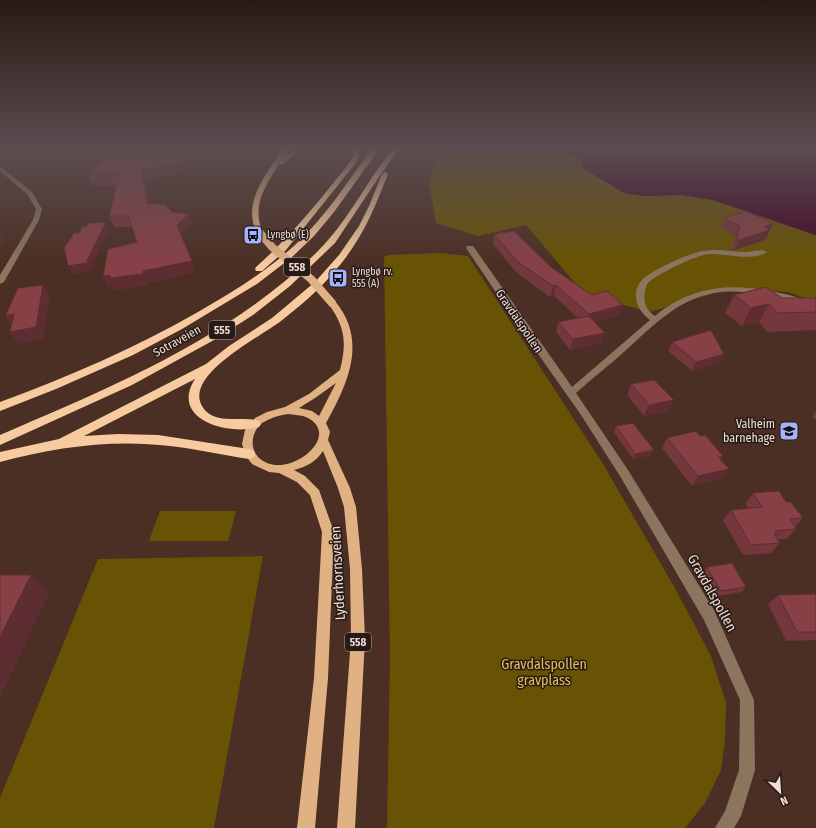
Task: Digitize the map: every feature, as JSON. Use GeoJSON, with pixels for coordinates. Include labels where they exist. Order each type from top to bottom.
{"type":"FeatureCollection","features":[{"type":"Feature","properties":{"kind":"highway","name":"555"},"geometry":{"type":"LineString","coordinates":[[230,298],[250,277],[283,248],[334,187]]}},
{"type":"Feature","properties":{"kind":"highway","name":"Sotraveien"},"geometry":{"type":"LineString","coordinates":[[0,407],[87,372],[136,349],[182,326],[230,298],[278,264],[300,246],[318,227],[348,187]]}},
{"type":"Feature","properties":{"kind":"highway","name":"Sotraveien"},"geometry":{"type":"LineString","coordinates":[[0,440],[141,376],[199,344],[277,292],[304,269],[336,237],[371,187]]}},
{"type":"Feature","properties":{"kind":"highway","name":"555"},"geometry":{"type":"LineString","coordinates":[[57,444],[212,365],[277,319],[327,276],[337,264],[353,242],[370,211],[380,187]]}},
{"type":"Feature","properties":{"kind":"highway","name":"555"},"geometry":{"type":"LineString","coordinates":[[212,365],[196,384],[194,398],[199,410],[212,421],[237,425],[255,424]]}},
{"type":"Feature","properties":{"kind":"highway","name":"555"},"geometry":{"type":"LineString","coordinates":[[0,457],[23,450],[57,444],[110,440],[159,440],[248,454]]}},
{"type":"Feature","properties":{"kind":"main road","name":"558"},"geometry":{"type":"LineString","coordinates":[[263,187],[254,209],[256,223],[260,234],[272,247],[311,279],[343,318],[347,332],[348,348],[345,371],[333,402],[321,422],[325,432],[324,442]]}},
{"type":"Feature","properties":{"kind":"main road"},"geometry":{"type":"LineString","coordinates":[[324,442],[318,452],[309,460],[296,466],[282,469],[268,467],[256,462],[248,454],[246,444],[248,434],[255,424],[270,414],[288,410],[312,396],[345,371]]}},
{"type":"Feature","properties":{"kind":"main road"},"geometry":{"type":"LineString","coordinates":[[288,410],[307,413],[321,422]]}},
{"type":"Feature","properties":{"kind":"main road","name":"Lyderhornsveien"},"geometry":{"type":"LineString","coordinates":[[324,442],[344,488],[350,506],[356,569],[358,639],[346,828]]}},
{"type":"Feature","properties":{"kind":"main road","name":"Lyderhornsveien"},"geometry":{"type":"LineString","coordinates":[[282,469],[301,479],[315,493],[328,532],[321,678],[306,828]]}},
{"type":"Feature","properties":{"kind":"street"},"geometry":{"type":"LineString","coordinates":[[0,282],[36,220],[39,209],[30,193],[22,187]]}},
{"type":"Feature","properties":{"kind":"street","name":"Gravdalspollen"},"geometry":{"type":"LineString","coordinates":[[470,248],[518,321],[585,412],[624,473],[709,615],[747,700],[747,770],[732,816],[724,828]]}},
{"type":"Feature","properties":{"kind":"street"},"geometry":{"type":"LineString","coordinates":[[656,320],[648,316],[642,309],[640,302],[641,288],[645,282],[656,275],[702,253],[733,252],[756,254],[763,252]]}},
{"type":"Feature","properties":{"kind":"street"},"geometry":{"type":"LineString","coordinates":[[571,393],[584,380],[656,320],[690,297],[726,290],[750,291],[775,295],[816,306]]}},
{"type":"Feature","properties":{"kind":"green space"},"geometry":{"type":"Polygon","coordinates":[[[430,187],[628,187],[643,196],[681,195],[713,200],[816,235],[816,302],[788,292],[732,288],[650,312],[585,295],[526,225],[478,236],[436,223],[430,187]]]}},
{"type":"Feature","properties":{"kind":"green space","name":"Gravdalspollen gravplass"},"geometry":{"type":"Polygon","coordinates":[[[439,253],[468,256],[603,464],[676,590],[711,656],[726,703],[725,740],[721,770],[705,803],[685,828],[387,828],[390,658],[384,257],[388,255],[439,253]]]}},
{"type":"Feature","properties":{"kind":"green space"},"geometry":{"type":"Polygon","coordinates":[[[160,511],[236,511],[228,541],[149,541],[160,511]]]}},
{"type":"Feature","properties":{"kind":"green space"},"geometry":{"type":"Polygon","coordinates":[[[263,556],[214,828],[0,828],[0,798],[98,559],[263,556]]]}},
{"type":"Feature","properties":{"kind":"shaded area"},"geometry":{"type":"Polygon","coordinates":[[[613,187],[816,187],[816,235],[713,200],[681,195],[643,196],[624,193],[613,187]]]}},
{"type":"Feature","properties":{"kind":"building"},"geometry":{"type":"Polygon","coordinates":[[[116,187],[145,187],[147,203],[165,205],[172,212],[189,214],[177,225],[192,261],[143,271],[143,274],[110,278],[110,275],[103,276],[108,249],[137,242],[128,216],[109,216],[116,187]]]}},
{"type":"Feature","properties":{"kind":"building"},"geometry":{"type":"Polygon","coordinates":[[[746,211],[773,224],[764,227],[770,230],[736,240],[740,226],[724,218],[746,211]]]}},
{"type":"Feature","properties":{"kind":"building"},"geometry":{"type":"Polygon","coordinates":[[[106,222],[86,263],[68,266],[64,248],[74,233],[79,233],[82,227],[87,226],[89,223],[106,222]]]}},
{"type":"Feature","properties":{"kind":"building"},"geometry":{"type":"Polygon","coordinates":[[[514,231],[551,267],[592,295],[607,291],[623,305],[589,314],[556,285],[553,286],[518,262],[494,234],[514,231]]]}},
{"type":"Feature","properties":{"kind":"building"},"geometry":{"type":"Polygon","coordinates":[[[43,285],[36,327],[10,332],[14,314],[5,316],[18,288],[43,285]]]}},
{"type":"Feature","properties":{"kind":"building"},"geometry":{"type":"Polygon","coordinates":[[[766,287],[782,298],[816,298],[816,312],[778,313],[769,304],[751,308],[734,295],[766,287]]]}},
{"type":"Feature","properties":{"kind":"building"},"geometry":{"type":"Polygon","coordinates":[[[589,316],[605,333],[573,339],[558,322],[589,316]]]}},
{"type":"Feature","properties":{"kind":"building"},"geometry":{"type":"Polygon","coordinates":[[[711,330],[724,354],[696,362],[672,342],[711,330]]]}},
{"type":"Feature","properties":{"kind":"building"},"geometry":{"type":"Polygon","coordinates":[[[654,380],[674,400],[649,405],[631,384],[654,380]]]}},
{"type":"Feature","properties":{"kind":"building"},"geometry":{"type":"Polygon","coordinates":[[[633,423],[654,450],[635,454],[616,426],[633,423]]]}},
{"type":"Feature","properties":{"kind":"building"},"geometry":{"type":"Polygon","coordinates":[[[696,431],[700,436],[705,435],[723,456],[718,457],[729,469],[698,476],[667,438],[696,431]]]}},
{"type":"Feature","properties":{"kind":"building"},"geometry":{"type":"Polygon","coordinates":[[[779,491],[786,502],[791,502],[803,518],[790,519],[796,529],[775,531],[777,534],[774,534],[780,543],[751,545],[731,510],[762,507],[753,493],[779,491]]]}},
{"type":"Feature","properties":{"kind":"building"},"geometry":{"type":"Polygon","coordinates":[[[732,563],[746,587],[721,591],[707,567],[732,563]]]}},
{"type":"Feature","properties":{"kind":"building"},"geometry":{"type":"Polygon","coordinates":[[[0,575],[31,575],[0,637],[0,575]]]}},
{"type":"Feature","properties":{"kind":"building"},"geometry":{"type":"Polygon","coordinates":[[[816,594],[816,632],[797,632],[778,595],[816,594]]]}},
{"type":"Feature","properties":{"kind":"place","name":"Lyngbø (E)"},"geometry":{"type":"Point","coordinates":[253,235]}},
{"type":"Feature","properties":{"kind":"place","name":"Lyngbø rv. 555 (A)"},"geometry":{"type":"Point","coordinates":[338,278]}},
{"type":"Feature","properties":{"kind":"place","name":"Valheim barnehage"},"geometry":{"type":"Point","coordinates":[789,431]}}]}
